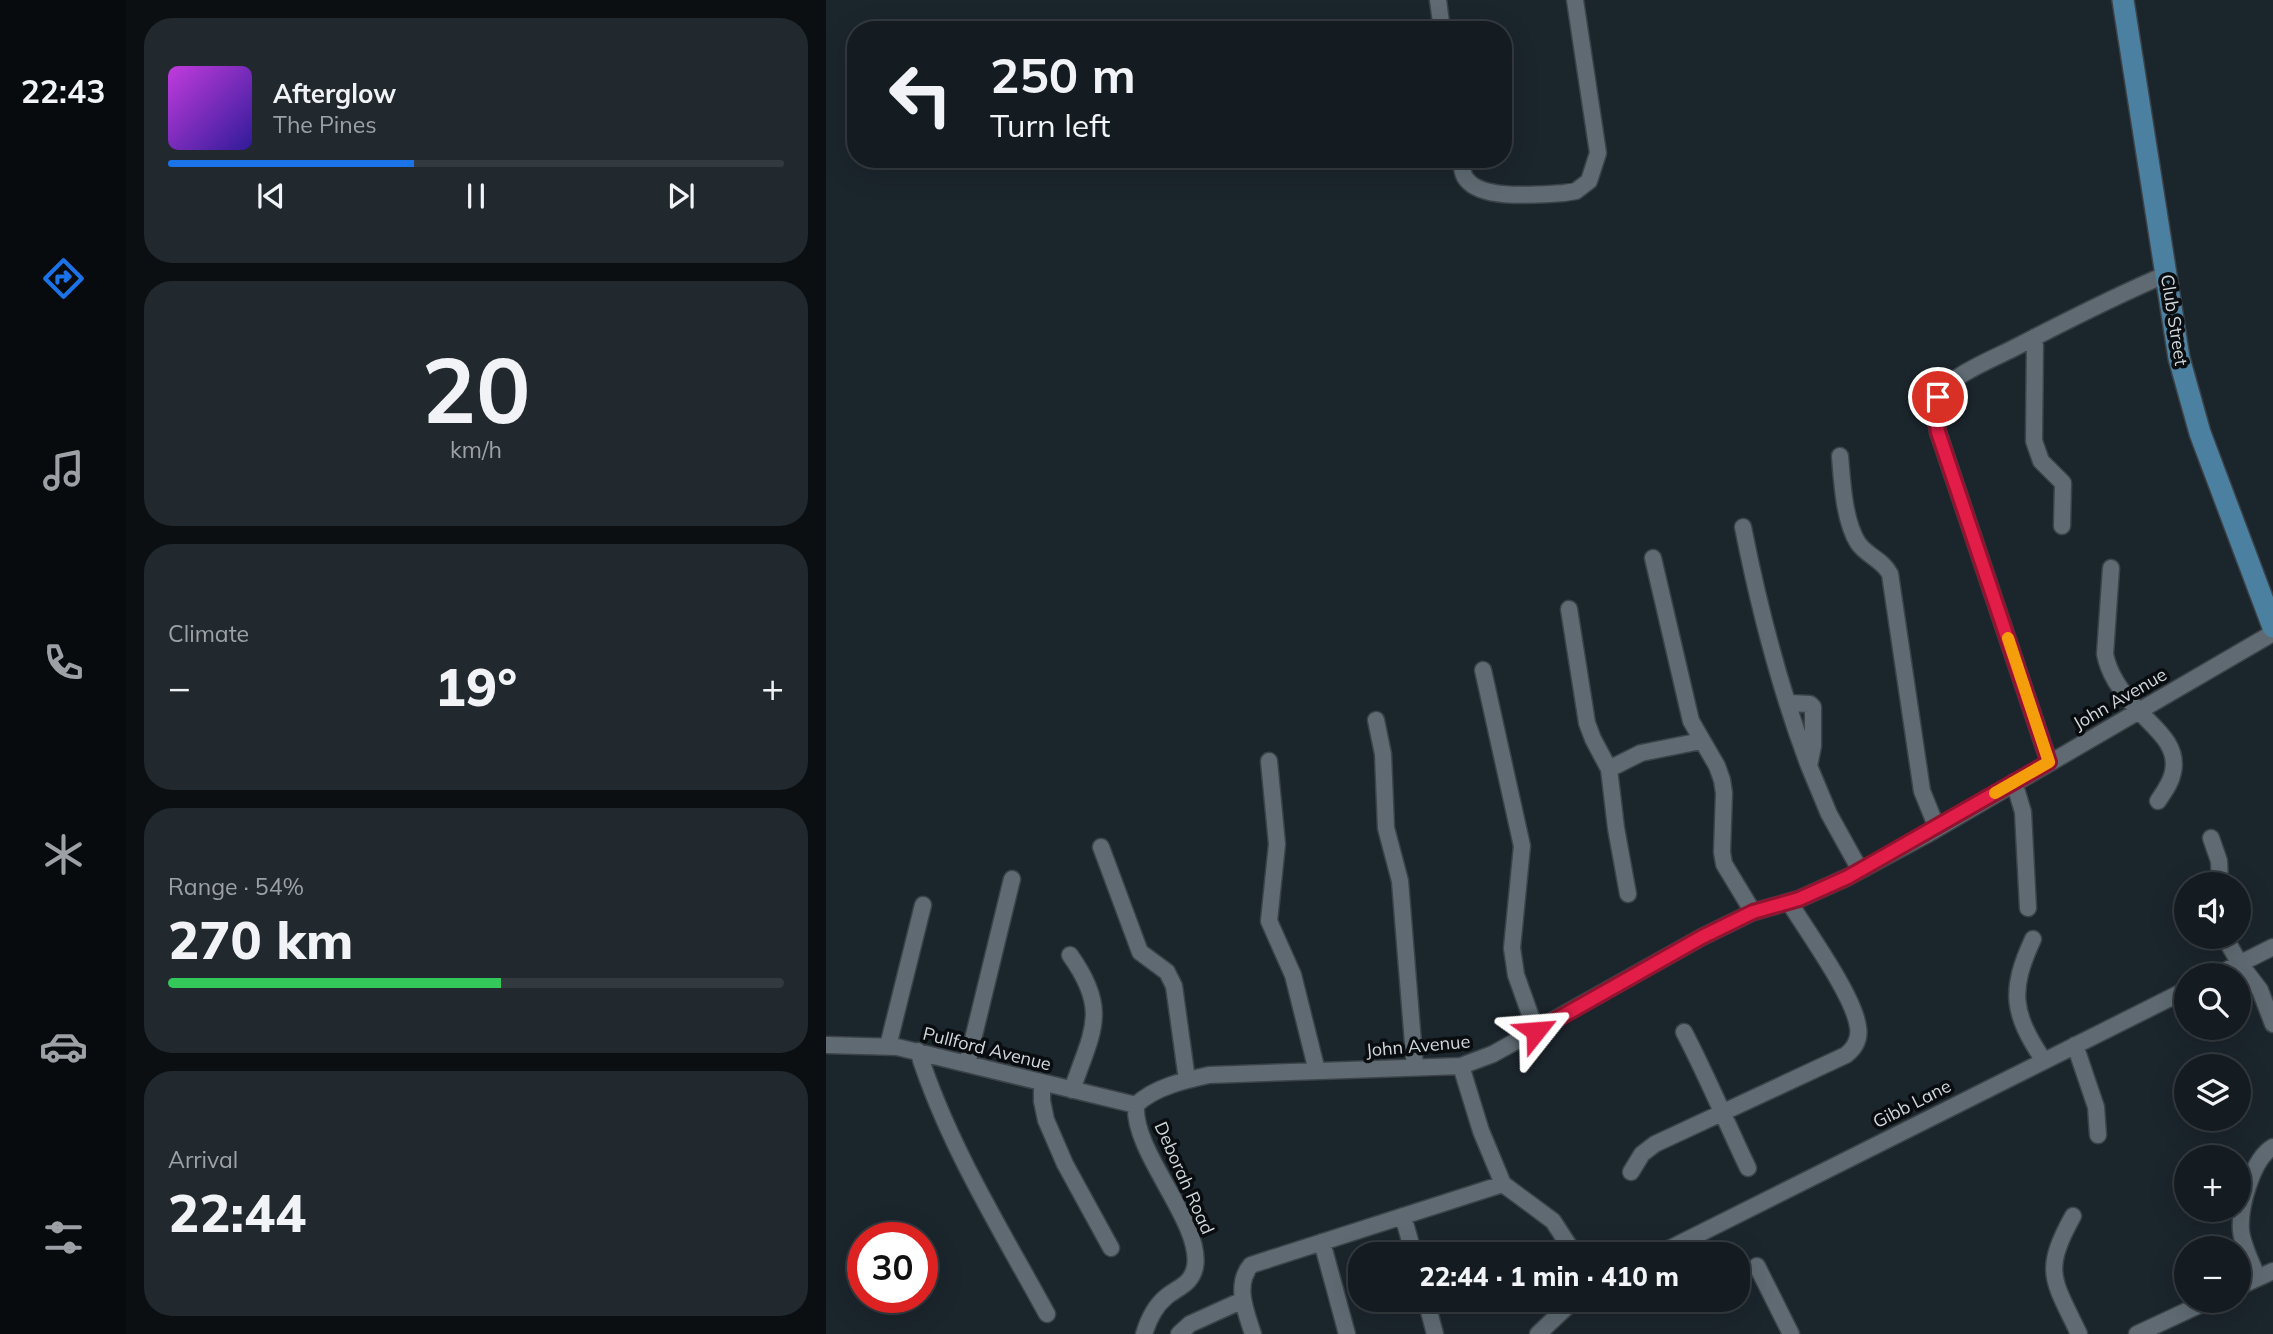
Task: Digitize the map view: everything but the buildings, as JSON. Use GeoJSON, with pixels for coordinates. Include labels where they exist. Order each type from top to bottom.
{"type":"FeatureCollection","features":[{"type":"Feature","properties":{"kind":"main road","name":"Club Street"},"geometry":{"type":"LineString","coordinates":[[2123,0],[2179,358],[2188,396],[2211,466],[2273,627]]}},
{"type":"Feature","properties":{"kind":"street"},"geometry":{"type":"LineString","coordinates":[[1438,0],[1441,21]]}},
{"type":"Feature","properties":{"kind":"street"},"geometry":{"type":"LineString","coordinates":[[1462,168],[1467,180],[1489,192],[1564,193],[1576,191],[1589,181],[1598,153],[1575,0]]}},
{"type":"Feature","properties":{"kind":"street"},"geometry":{"type":"LineString","coordinates":[[2049,762],[1938,432],[1935,413],[1938,397],[1951,383],[2035,337],[2112,297],[2166,274]]}},
{"type":"Feature","properties":{"kind":"street"},"geometry":{"type":"LineString","coordinates":[[2035,337],[2034,442],[2041,461],[2063,483],[2062,526]]}},
{"type":"Feature","properties":{"kind":"street"},"geometry":{"type":"LineString","coordinates":[[1840,456],[1843,492],[1858,542],[1885,566],[1890,574],[1920,783],[1923,797],[1937,828]]}},
{"type":"Feature","properties":{"kind":"street"},"geometry":{"type":"LineString","coordinates":[[1743,527],[1755,588],[1809,766],[1826,807],[1860,870]]}},
{"type":"Feature","properties":{"kind":"street"},"geometry":{"type":"LineString","coordinates":[[1653,558],[1690,721],[1717,766],[1722,780],[1724,864],[1753,912]]}},
{"type":"Feature","properties":{"kind":"street"},"geometry":{"type":"LineString","coordinates":[[2111,568],[2105,654],[2107,665],[2117,685],[2164,738],[2174,759],[2171,780],[2158,801]]}},
{"type":"Feature","properties":{"kind":"street"},"geometry":{"type":"LineString","coordinates":[[1569,609],[1587,723],[1609,769],[1628,894]]}},
{"type":"Feature","properties":{"kind":"street","name":"John Avenue"},"geometry":{"type":"LineString","coordinates":[[1136,1105],[1151,1095],[1187,1080],[1224,1073],[1461,1066],[1493,1055],[1702,937],[1753,912],[1788,902],[1860,870],[2273,632]]}},
{"type":"Feature","properties":{"kind":"street"},"geometry":{"type":"LineString","coordinates":[[1483,670],[1522,846],[1512,948],[1516,975],[1536,1031]]}},
{"type":"Feature","properties":{"kind":"street"},"geometry":{"type":"LineString","coordinates":[[1788,703],[1810,704],[1814,709],[1813,746],[1809,766]]}},
{"type":"Feature","properties":{"kind":"street"},"geometry":{"type":"LineString","coordinates":[[1376,720],[1383,754],[1386,828],[1400,881],[1415,1068]]}},
{"type":"Feature","properties":{"kind":"street"},"geometry":{"type":"LineString","coordinates":[[1609,769],[1641,753],[1701,741]]}},
{"type":"Feature","properties":{"kind":"street"},"geometry":{"type":"LineString","coordinates":[[1269,761],[1277,844],[1269,921],[1293,975],[1318,1072]]}},
{"type":"Feature","properties":{"kind":"street"},"geometry":{"type":"LineString","coordinates":[[2014,782],[2023,812],[2028,908]]}},
{"type":"Feature","properties":{"kind":"street"},"geometry":{"type":"LineString","coordinates":[[2211,838],[2219,861],[2219,872]]}},
{"type":"Feature","properties":{"kind":"street"},"geometry":{"type":"LineString","coordinates":[[1101,847],[1140,952],[1167,972],[1174,986],[1187,1080]]}},
{"type":"Feature","properties":{"kind":"street"},"geometry":{"type":"LineString","coordinates":[[967,1064],[1013,878]]}},
{"type":"Feature","properties":{"kind":"street"},"geometry":{"type":"LineString","coordinates":[[1631,1172],[1642,1154],[1655,1144],[1846,1055],[1855,1045],[1858,1025],[1849,1003],[1788,902]]}},
{"type":"Feature","properties":{"kind":"street"},"geometry":{"type":"LineString","coordinates":[[888,1046],[923,905]]}},
{"type":"Feature","properties":{"kind":"street"},"geometry":{"type":"LineString","coordinates":[[2033,939],[2019,970],[2017,1001],[2023,1025],[2044,1060]]}},
{"type":"Feature","properties":{"kind":"street"},"geometry":{"type":"LineString","coordinates":[[2242,963],[2273,947]]}},
{"type":"Feature","properties":{"kind":"street"},"geometry":{"type":"LineString","coordinates":[[1070,955],[1090,988],[1094,1016],[1091,1035],[1072,1090]]}},
{"type":"Feature","properties":{"kind":"street"},"geometry":{"type":"LineString","coordinates":[[2251,978],[2260,989],[2273,1024]]}},
{"type":"Feature","properties":{"kind":"street","name":"Gibb Lane"},"geometry":{"type":"LineString","coordinates":[[1683,1242],[2174,996]]}},
{"type":"Feature","properties":{"kind":"street"},"geometry":{"type":"LineString","coordinates":[[1684,1032],[1715,1091],[1722,1113],[1748,1168]]}},
{"type":"Feature","properties":{"kind":"street","name":"Pullford Avenue"},"geometry":{"type":"LineString","coordinates":[[826,1045],[888,1046],[918,1051],[1136,1105]]}},
{"type":"Feature","properties":{"kind":"street"},"geometry":{"type":"LineString","coordinates":[[2075,1045],[2096,1107],[2098,1135]]}},
{"type":"Feature","properties":{"kind":"street"},"geometry":{"type":"LineString","coordinates":[[918,1051],[939,1111],[961,1157],[1047,1314]]}},
{"type":"Feature","properties":{"kind":"street"},"geometry":{"type":"LineString","coordinates":[[1461,1066],[1481,1131],[1503,1184],[1553,1220],[1567,1242]]}},
{"type":"Feature","properties":{"kind":"street"},"geometry":{"type":"LineString","coordinates":[[1042,1083],[1046,1120],[1065,1164],[1111,1248]]}},
{"type":"Feature","properties":{"kind":"street","name":"Deborah Road"},"geometry":{"type":"LineString","coordinates":[[1136,1105],[1147,1147],[1192,1242],[1195,1266],[1185,1286],[1166,1297],[1155,1311],[1144,1334]]}},
{"type":"Feature","properties":{"kind":"street"},"geometry":{"type":"LineString","coordinates":[[2266,1275],[2242,1239],[2241,1219],[2252,1173],[2265,1151],[2273,1147]]}},
{"type":"Feature","properties":{"kind":"street"},"geometry":{"type":"LineString","coordinates":[[1252,1334],[1243,1300],[1244,1275],[1251,1265],[1503,1184]]}},
{"type":"Feature","properties":{"kind":"street"},"geometry":{"type":"LineString","coordinates":[[1403,1216],[1410,1242]]}},
{"type":"Feature","properties":{"kind":"street"},"geometry":{"type":"LineString","coordinates":[[2073,1216],[2056,1249],[2053,1273],[2079,1334]]}},
{"type":"Feature","properties":{"kind":"street"},"geometry":{"type":"LineString","coordinates":[[1322,1242],[1347,1334]]}},
{"type":"Feature","properties":{"kind":"street"},"geometry":{"type":"LineString","coordinates":[[1757,1266],[1791,1334]]}},
{"type":"Feature","properties":{"kind":"street"},"geometry":{"type":"LineString","coordinates":[[1179,1334],[1190,1324],[1243,1300]]}},
{"type":"Feature","properties":{"kind":"street"},"geometry":{"type":"LineString","coordinates":[[1430,1312],[1436,1334]]}},
{"type":"Feature","properties":{"kind":"street"},"geometry":{"type":"LineString","coordinates":[[1538,1334],[1561,1312]]}},
{"type":"Feature","properties":{"kind":"street"},"geometry":{"type":"LineString","coordinates":[[2137,1334],[2182,1313]]}},
{"type":"Feature","properties":{"kind":"slow traffic"},"geometry":{"type":"LineString","coordinates":[[1995,793],[2049,762],[2008,638]]}},
{"type":"Feature","properties":{"kind":"route"},"geometry":{"type":"LineString","coordinates":[[1536,1031],[1702,937],[1753,912],[1799,899],[1848,877],[1926,835],[2049,762],[1938,432],[1935,413],[1938,397]]}}]}
